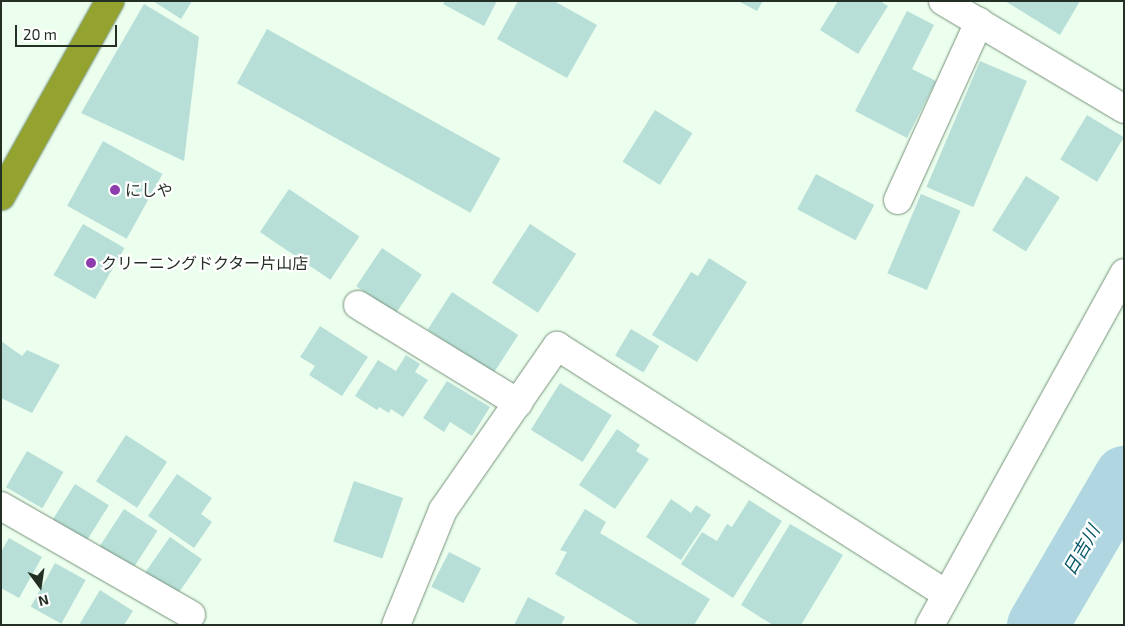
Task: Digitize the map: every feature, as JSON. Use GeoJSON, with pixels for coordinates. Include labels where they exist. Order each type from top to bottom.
{"type":"FeatureCollection","features":[{"type":"Feature","properties":{"kind":"highway"},"geometry":{"type":"LineString","coordinates":[[1,196],[110,1]]}},
{"type":"Feature","properties":{"kind":"street"},"geometry":{"type":"LineString","coordinates":[[943,1],[1124,109]]}},
{"type":"Feature","properties":{"kind":"street"},"geometry":{"type":"LineString","coordinates":[[898,200],[979,22]]}},
{"type":"Feature","properties":{"kind":"street"},"geometry":{"type":"LineString","coordinates":[[930,625],[1124,274]]}},
{"type":"Feature","properties":{"kind":"street"},"geometry":{"type":"LineString","coordinates":[[358,305],[518,403]]}},
{"type":"Feature","properties":{"kind":"street"},"geometry":{"type":"LineString","coordinates":[[396,625],[443,510],[557,346],[947,594]]}},
{"type":"Feature","properties":{"kind":"street"},"geometry":{"type":"LineString","coordinates":[[1,506],[191,616]]}},
{"type":"Feature","properties":{"kind":"water"},"geometry":{"type":"Polygon","coordinates":[[[1124,451],[1124,476],[1042,625],[1022,625],[1124,451]]]}},
{"type":"Feature","properties":{"kind":"building"},"geometry":{"type":"Polygon","coordinates":[[[153,1],[192,1],[181,19],[153,1]]]}},
{"type":"Feature","properties":{"kind":"building"},"geometry":{"type":"Polygon","coordinates":[[[445,1],[497,1],[484,26],[443,4],[445,1]]]}},
{"type":"Feature","properties":{"kind":"building"},"geometry":{"type":"Polygon","coordinates":[[[518,1],[554,1],[597,25],[567,78],[497,39],[518,1]]]}},
{"type":"Feature","properties":{"kind":"building"},"geometry":{"type":"Polygon","coordinates":[[[738,1],[763,1],[757,11],[738,1]]]}},
{"type":"Feature","properties":{"kind":"building"},"geometry":{"type":"Polygon","coordinates":[[[838,1],[880,1],[888,6],[858,54],[820,30],[838,1]]]}},
{"type":"Feature","properties":{"kind":"building"},"geometry":{"type":"Polygon","coordinates":[[[1005,1],[1080,1],[1060,35],[1005,1]]]}},
{"type":"Feature","properties":{"kind":"building"},"geometry":{"type":"Polygon","coordinates":[[[144,4],[199,37],[184,161],[81,113],[144,4]]]}},
{"type":"Feature","properties":{"kind":"building"},"geometry":{"type":"Polygon","coordinates":[[[907,11],[934,25],[912,69],[936,81],[907,138],[855,111],[907,11]]]}},
{"type":"Feature","properties":{"kind":"building"},"geometry":{"type":"Polygon","coordinates":[[[267,29],[501,158],[470,213],[237,83],[267,29]]]}},
{"type":"Feature","properties":{"kind":"building"},"geometry":{"type":"Polygon","coordinates":[[[980,61],[1027,81],[973,207],[926,187],[980,61]]]}},
{"type":"Feature","properties":{"kind":"building"},"geometry":{"type":"Polygon","coordinates":[[[655,110],[692,133],[660,185],[623,162],[655,110]]]}},
{"type":"Feature","properties":{"kind":"building"},"geometry":{"type":"Polygon","coordinates":[[[1087,115],[1124,137],[1097,182],[1060,160],[1087,115]]]}},
{"type":"Feature","properties":{"kind":"building","name":"にしや"},"geometry":{"type":"Polygon","coordinates":[[[103,141],[162,174],[127,239],[67,206],[103,141]]]}},
{"type":"Feature","properties":{"kind":"building"},"geometry":{"type":"Polygon","coordinates":[[[816,174],[874,205],[855,240],[797,209],[816,174]]]}},
{"type":"Feature","properties":{"kind":"building"},"geometry":{"type":"Polygon","coordinates":[[[1026,176],[1060,197],[1026,251],[992,230],[1026,176]]]}},
{"type":"Feature","properties":{"kind":"building"},"geometry":{"type":"Polygon","coordinates":[[[289,189],[359,237],[330,280],[260,232],[289,189]]]}},
{"type":"Feature","properties":{"kind":"building"},"geometry":{"type":"Polygon","coordinates":[[[921,194],[961,211],[927,290],[887,273],[921,194]]]}},
{"type":"Feature","properties":{"kind":"building","name":"クリーニングドクター片山店"},"geometry":{"type":"Polygon","coordinates":[[[83,224],[125,248],[95,299],[54,275],[83,224]]]}},
{"type":"Feature","properties":{"kind":"building"},"geometry":{"type":"Polygon","coordinates":[[[530,224],[576,254],[538,313],[492,283],[530,224]]]}},
{"type":"Feature","properties":{"kind":"building"},"geometry":{"type":"Polygon","coordinates":[[[382,248],[422,275],[396,313],[356,286],[382,248]]]}},
{"type":"Feature","properties":{"kind":"building"},"geometry":{"type":"Polygon","coordinates":[[[709,258],[747,282],[697,362],[652,335],[691,272],[698,276],[709,258]]]}},
{"type":"Feature","properties":{"kind":"building"},"geometry":{"type":"Polygon","coordinates":[[[452,292],[518,335],[494,373],[427,330],[452,292]]]}},
{"type":"Feature","properties":{"kind":"building"},"geometry":{"type":"Polygon","coordinates":[[[320,326],[368,357],[342,396],[309,375],[315,366],[300,357],[320,326]]]}},
{"type":"Feature","properties":{"kind":"building"},"geometry":{"type":"Polygon","coordinates":[[[631,329],[659,346],[643,373],[615,356],[631,329]]]}},
{"type":"Feature","properties":{"kind":"building"},"geometry":{"type":"Polygon","coordinates":[[[1,341],[22,356],[27,350],[60,365],[32,413],[1,398],[1,341]]]}},
{"type":"Feature","properties":{"kind":"building"},"geometry":{"type":"Polygon","coordinates":[[[406,355],[420,364],[415,372],[428,380],[403,417],[391,409],[389,413],[379,407],[377,410],[355,396],[378,360],[396,371],[406,355]]]}},
{"type":"Feature","properties":{"kind":"building"},"geometry":{"type":"Polygon","coordinates":[[[447,381],[490,407],[472,436],[450,422],[444,432],[423,418],[447,381]]]}},
{"type":"Feature","properties":{"kind":"building"},"geometry":{"type":"Polygon","coordinates":[[[560,383],[612,415],[583,462],[531,430],[560,383]]]}},
{"type":"Feature","properties":{"kind":"building"},"geometry":{"type":"Polygon","coordinates":[[[617,429],[640,445],[636,451],[649,459],[615,509],[579,485],[617,429]]]}},
{"type":"Feature","properties":{"kind":"building"},"geometry":{"type":"Polygon","coordinates":[[[126,435],[167,462],[137,508],[96,481],[126,435]]]}},
{"type":"Feature","properties":{"kind":"building"},"geometry":{"type":"Polygon","coordinates":[[[27,451],[63,472],[42,508],[6,487],[27,451]]]}},
{"type":"Feature","properties":{"kind":"building"},"geometry":{"type":"Polygon","coordinates":[[[177,474],[212,498],[201,514],[212,522],[194,548],[148,516],[177,474]]]}},
{"type":"Feature","properties":{"kind":"building"},"geometry":{"type":"Polygon","coordinates":[[[354,481],[403,498],[382,558],[333,542],[354,481]]]}},
{"type":"Feature","properties":{"kind":"building"},"geometry":{"type":"Polygon","coordinates":[[[75,484],[109,505],[87,541],[53,520],[75,484]]]}},
{"type":"Feature","properties":{"kind":"building"},"geometry":{"type":"Polygon","coordinates":[[[671,499],[691,513],[696,505],[711,515],[681,560],[646,537],[671,499]]]}},
{"type":"Feature","properties":{"kind":"building"},"geometry":{"type":"Polygon","coordinates":[[[749,500],[782,521],[733,598],[681,564],[702,532],[717,541],[727,524],[732,527],[749,500]]]}},
{"type":"Feature","properties":{"kind":"building"},"geometry":{"type":"Polygon","coordinates":[[[124,509],[158,531],[132,569],[99,548],[124,509]]]}},
{"type":"Feature","properties":{"kind":"building"},"geometry":{"type":"Polygon","coordinates":[[[585,509],[606,522],[600,533],[710,599],[694,625],[640,625],[555,574],[567,552],[560,550],[585,509]]]}},
{"type":"Feature","properties":{"kind":"building"},"geometry":{"type":"Polygon","coordinates":[[[790,524],[843,555],[801,625],[773,625],[741,605],[790,524]]]}},
{"type":"Feature","properties":{"kind":"building"},"geometry":{"type":"Polygon","coordinates":[[[170,537],[202,559],[177,595],[145,573],[170,537]]]}},
{"type":"Feature","properties":{"kind":"building"},"geometry":{"type":"Polygon","coordinates":[[[9,538],[42,557],[19,598],[1,588],[1,552],[9,538]]]}},
{"type":"Feature","properties":{"kind":"building"},"geometry":{"type":"Polygon","coordinates":[[[449,552],[481,568],[463,603],[431,587],[449,552]]]}},
{"type":"Feature","properties":{"kind":"building"},"geometry":{"type":"Polygon","coordinates":[[[55,563],[86,580],[61,624],[31,607],[55,563]]]}},
{"type":"Feature","properties":{"kind":"building"},"geometry":{"type":"Polygon","coordinates":[[[100,590],[133,611],[124,625],[79,625],[100,590]]]}},
{"type":"Feature","properties":{"kind":"building"},"geometry":{"type":"Polygon","coordinates":[[[528,597],[565,617],[561,625],[514,625],[528,597]]]}},
{"type":"Feature","properties":{"kind":"waterway","name":"日吉川"},"geometry":{"type":"LineString","coordinates":[[1037,625],[1124,476]]}},
{"type":"Feature","properties":{"kind":"place","name":"にしや"},"geometry":{"type":"Point","coordinates":[115,190]}},
{"type":"Feature","properties":{"kind":"place","name":"クリーニングドクター片山店"},"geometry":{"type":"Point","coordinates":[91,263]}}]}
